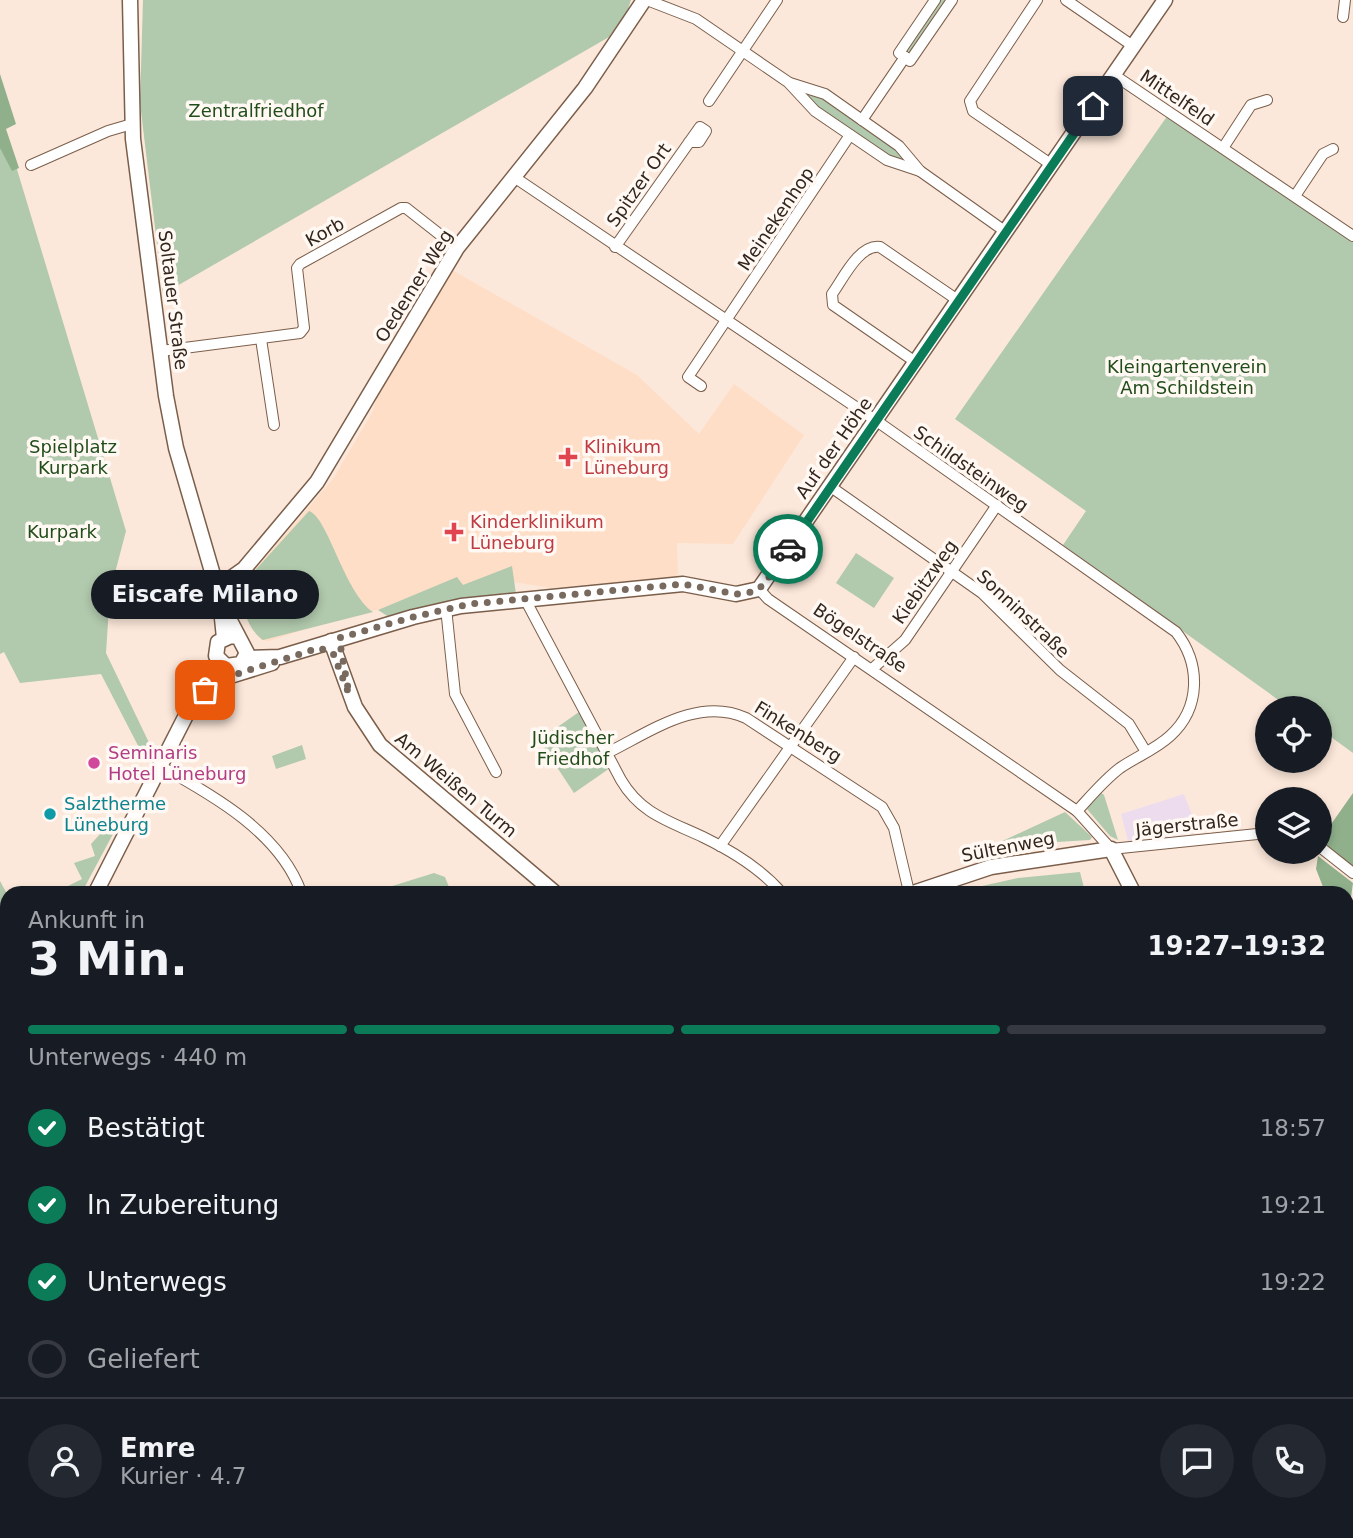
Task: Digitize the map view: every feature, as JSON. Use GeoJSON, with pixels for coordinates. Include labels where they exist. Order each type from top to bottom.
{"type":"FeatureCollection","features":[{"type":"Feature","properties":{"kind":"street","name":"Soltauer Straße"},"geometry":{"type":"LineString","coordinates":[[99,886],[204,680],[220,662],[216,649],[238,645],[219,594],[176,448],[132,124],[130,0]]}},
{"type":"Feature","properties":{"kind":"street"},"geometry":{"type":"LineString","coordinates":[[646,0],[696,19],[788,82],[815,111],[850,135],[887,160],[920,171]]}},
{"type":"Feature","properties":{"kind":"street","name":"Oedemer Weg"},"geometry":{"type":"LineString","coordinates":[[219,594],[244,569],[317,482],[457,248],[585,88],[646,0]]}},
{"type":"Feature","properties":{"kind":"street"},"geometry":{"type":"LineString","coordinates":[[709,101],[777,0]]}},
{"type":"Feature","properties":{"kind":"street"},"geometry":{"type":"LineString","coordinates":[[935,0],[899,53],[910,61],[952,0]]}},
{"type":"Feature","properties":{"kind":"street"},"geometry":{"type":"LineString","coordinates":[[1037,0],[970,101],[973,111],[1052,165]]}},
{"type":"Feature","properties":{"kind":"street"},"geometry":{"type":"LineString","coordinates":[[1066,0],[1133,47]]}},
{"type":"Feature","properties":{"kind":"street","name":"Auf der Höhe"},"geometry":{"type":"LineString","coordinates":[[759,589],[1165,0]]}},
{"type":"Feature","properties":{"kind":"street"},"geometry":{"type":"LineString","coordinates":[[1343,17],[1345,0]]}},
{"type":"Feature","properties":{"kind":"street"},"geometry":{"type":"LineString","coordinates":[[862,120],[905,57]]}},
{"type":"Feature","properties":{"kind":"street","name":"Mittelfeld"},"geometry":{"type":"LineString","coordinates":[[1114,75],[1353,236]]}},
{"type":"Feature","properties":{"kind":"street"},"geometry":{"type":"LineString","coordinates":[[788,82],[825,94],[899,146],[920,171],[1006,232]]}},
{"type":"Feature","properties":{"kind":"street","name":"Mittelfeld"},"geometry":{"type":"LineString","coordinates":[[1223,148],[1251,105],[1267,100]]}},
{"type":"Feature","properties":{"kind":"street"},"geometry":{"type":"LineString","coordinates":[[31,165],[108,131],[132,124]]}},
{"type":"Feature","properties":{"kind":"street","name":"Meinekenhop"},"geometry":{"type":"LineString","coordinates":[[727,320],[850,135]]}},
{"type":"Feature","properties":{"kind":"street","name":"Spitzer Ort"},"geometry":{"type":"LineString","coordinates":[[615,247],[689,142]]}},
{"type":"Feature","properties":{"kind":"street"},"geometry":{"type":"LineString","coordinates":[[1295,196],[1323,154],[1333,149]]}},
{"type":"Feature","properties":{"kind":"street","name":"Schildsteinweg"},"geometry":{"type":"LineString","coordinates":[[514,177],[727,320],[1170,626],[1188,652],[1194,672],[1192,703],[1184,720],[1171,735],[1146,752]]}},
{"type":"Feature","properties":{"kind":"street","name":"Korb"},"geometry":{"type":"LineString","coordinates":[[161,351],[300,333],[304,328],[297,268],[300,264],[401,208],[406,208],[457,248]]}},
{"type":"Feature","properties":{"kind":"street"},"geometry":{"type":"LineString","coordinates":[[917,363],[833,306],[832,295],[863,251],[872,246],[880,247],[959,301]]}},
{"type":"Feature","properties":{"kind":"street"},"geometry":{"type":"LineString","coordinates":[[701,386],[688,377],[727,320]]}},
{"type":"Feature","properties":{"kind":"street"},"geometry":{"type":"LineString","coordinates":[[261,339],[274,425]]}},
{"type":"Feature","properties":{"kind":"street","name":"Sonninstraße"},"geometry":{"type":"LineString","coordinates":[[831,487],[992,602],[1060,670],[1129,724],[1146,752]]}},
{"type":"Feature","properties":{"kind":"street","name":"Kiebitzweg"},"geometry":{"type":"LineString","coordinates":[[872,668],[905,640],[997,505]]}},
{"type":"Feature","properties":{"kind":"street"},"geometry":{"type":"LineString","coordinates":[[191,705],[205,690],[224,678],[446,608],[683,584],[736,594],[759,589]]}},
{"type":"Feature","properties":{"kind":"street","name":"Bögelstraße"},"geometry":{"type":"LineString","coordinates":[[759,589],[768,599],[1077,811],[1111,849]]}},
{"type":"Feature","properties":{"kind":"street"},"geometry":{"type":"LineString","coordinates":[[526,601],[629,793],[647,811],[720,846],[755,867],[776,886]]}},
{"type":"Feature","properties":{"kind":"street"},"geometry":{"type":"LineString","coordinates":[[446,608],[455,694],[496,772]]}},
{"type":"Feature","properties":{"kind":"street"},"geometry":{"type":"LineString","coordinates":[[238,645],[267,651],[326,635],[334,644]]}},
{"type":"Feature","properties":{"kind":"street","name":"Am Weißen Turm"},"geometry":{"type":"LineString","coordinates":[[334,644],[349,694],[370,733],[397,763],[547,886]]}},
{"type":"Feature","properties":{"kind":"street"},"geometry":{"type":"LineString","coordinates":[[238,645],[284,657]]}},
{"type":"Feature","properties":{"kind":"street"},"geometry":{"type":"LineString","coordinates":[[220,662],[234,667],[238,645]]}},
{"type":"Feature","properties":{"kind":"street"},"geometry":{"type":"LineString","coordinates":[[720,846],[854,657]]}},
{"type":"Feature","properties":{"kind":"street","name":"Finkenberg"},"geometry":{"type":"LineString","coordinates":[[607,753],[682,716],[716,710],[731,711],[792,746],[882,807],[894,828],[908,886]]}},
{"type":"Feature","properties":{"kind":"street"},"geometry":{"type":"LineString","coordinates":[[1077,811],[1105,780],[1146,752]]}},
{"type":"Feature","properties":{"kind":"street"},"geometry":{"type":"LineString","coordinates":[[160,766],[220,803],[253,829],[285,859],[298,886]]}},
{"type":"Feature","properties":{"kind":"street","name":"Jägerstraße"},"geometry":{"type":"LineString","coordinates":[[1111,849],[1255,834]]}},
{"type":"Feature","properties":{"kind":"street"},"geometry":{"type":"LineString","coordinates":[[1111,849],[1130,886]]}},
{"type":"Feature","properties":{"kind":"street","name":"Sültenweg"},"geometry":{"type":"LineString","coordinates":[[934,886],[991,867],[1111,849]]}},
{"type":"Feature","properties":{"kind":"street"},"geometry":{"type":"LineString","coordinates":[[1332,856],[1353,873]]}},
{"type":"Feature","properties":{"kind":"shaded area","name":"Klinikum Lüneburg"},"geometry":{"type":"Polygon","coordinates":[[[452,270],[637,375],[699,434],[734,384],[804,435],[733,544],[677,543],[678,576],[551,588],[507,581],[340,618],[269,641],[261,640],[250,626],[237,590],[333,479],[372,413],[377,397],[452,270]]]}},
{"type":"Feature","properties":{"kind":"shaded area"},"geometry":{"type":"Polygon","coordinates":[[[1184,794],[1199,833],[1128,841],[1121,814],[1184,794]]]}},
{"type":"Feature","properties":{"kind":"green space","name":"Zentralfriedhof"},"geometry":{"type":"Polygon","coordinates":[[[143,0],[631,0],[627,12],[609,37],[163,294],[140,103],[143,0]]]}},
{"type":"Feature","properties":{"kind":"green space"},"geometry":{"type":"Polygon","coordinates":[[[938,0],[950,0],[912,55],[904,50],[938,0]]]}},
{"type":"Feature","properties":{"kind":"green space"},"geometry":{"type":"Polygon","coordinates":[[[0,74],[16,124],[6,129],[19,168],[12,171],[0,148],[0,74]]]}},
{"type":"Feature","properties":{"kind":"green space"},"geometry":{"type":"Polygon","coordinates":[[[795,87],[828,101],[859,119],[888,141],[913,166],[850,134],[821,112],[795,87]]]}},
{"type":"Feature","properties":{"kind":"green space","name":"Kurpark"},"geometry":{"type":"Polygon","coordinates":[[[0,113],[126,531],[110,592],[106,653],[153,751],[147,763],[101,674],[20,683],[4,652],[0,654],[0,113]]]}},
{"type":"Feature","properties":{"kind":"green space","name":"Kleingartenverein Am Schildstein"},"geometry":{"type":"Polygon","coordinates":[[[1168,115],[1353,242],[1353,753],[1332,738],[1332,696],[1273,696],[1063,545],[1086,511],[955,419],[1168,115]]]}},
{"type":"Feature","properties":{"kind":"green space"},"geometry":{"type":"Polygon","coordinates":[[[309,511],[323,526],[353,589],[373,612],[263,640],[249,623],[239,588],[309,511]]]}},
{"type":"Feature","properties":{"kind":"green space"},"geometry":{"type":"Polygon","coordinates":[[[856,553],[894,578],[874,608],[836,583],[856,553]]]}},
{"type":"Feature","properties":{"kind":"green space"},"geometry":{"type":"Polygon","coordinates":[[[512,566],[516,594],[469,599],[392,619],[378,610],[457,577],[463,585],[512,566]]]}},
{"type":"Feature","properties":{"kind":"green space","name":"Jüdischer Friedhof"},"geometry":{"type":"Polygon","coordinates":[[[579,712],[610,768],[574,793],[539,740],[579,712]]]}},
{"type":"Feature","properties":{"kind":"green space"},"geometry":{"type":"Polygon","coordinates":[[[302,745],[306,759],[276,769],[272,756],[302,745]]]}},
{"type":"Feature","properties":{"kind":"green space"},"geometry":{"type":"Polygon","coordinates":[[[1099,791],[1104,795],[1118,840],[1110,836],[1087,809],[1099,791]]]}},
{"type":"Feature","properties":{"kind":"green space"},"geometry":{"type":"Polygon","coordinates":[[[1353,793],[1353,869],[1332,851],[1332,823],[1353,793]]]}},
{"type":"Feature","properties":{"kind":"green space"},"geometry":{"type":"Polygon","coordinates":[[[1065,812],[1092,837],[1090,840],[1040,843],[966,858],[1065,812]]]}},
{"type":"Feature","properties":{"kind":"green space"},"geometry":{"type":"Polygon","coordinates":[[[101,833],[113,834],[85,886],[68,886],[82,879],[74,863],[95,856],[91,844],[101,833]]]}},
{"type":"Feature","properties":{"kind":"green space"},"geometry":{"type":"Polygon","coordinates":[[[1317,864],[1328,864],[1353,883],[1353,886],[1323,886],[1317,864]]]}},
{"type":"Feature","properties":{"kind":"green space"},"geometry":{"type":"Polygon","coordinates":[[[1080,872],[1084,886],[982,886],[1018,878],[1080,872]]]}},
{"type":"Feature","properties":{"kind":"green space"},"geometry":{"type":"Polygon","coordinates":[[[434,873],[445,877],[449,886],[392,886],[434,873]]]}},
{"type":"Feature","properties":{"kind":"way so far"},"geometry":{"type":"LineString","coordinates":[[205,690],[224,678],[319,648],[333,653],[349,694],[339,638],[446,608],[470,604],[526,601],[683,584],[736,594],[748,593],[759,589],[788,549]]}},
{"type":"Feature","properties":{"kind":"place","name":"Klinikum Lüneburg"},"geometry":{"type":"Point","coordinates":[568,457]}},
{"type":"Feature","properties":{"kind":"place","name":"Kinderklinikum Lüneburg"},"geometry":{"type":"Point","coordinates":[454,532]}},
{"type":"Feature","properties":{"kind":"place","name":"Eiscafe Milano"},"geometry":{"type":"Point","coordinates":[205,690]}},
{"type":"Feature","properties":{"kind":"place","name":"Seminaris Hotel Lüneburg"},"geometry":{"type":"Point","coordinates":[94,763]}},
{"type":"Feature","properties":{"kind":"place","name":"Salztherme Lüneburg"},"geometry":{"type":"Point","coordinates":[50,814]}},
{"type":"Feature","properties":{"kind":"route"},"geometry":{"type":"LineString","coordinates":[[788,549],[1093,106]]}},
{"type":"Feature","properties":{"kind":"park label","name":"Spielplatz Kurpark"},"geometry":{"type":"Point","coordinates":[73,457]}}]}
